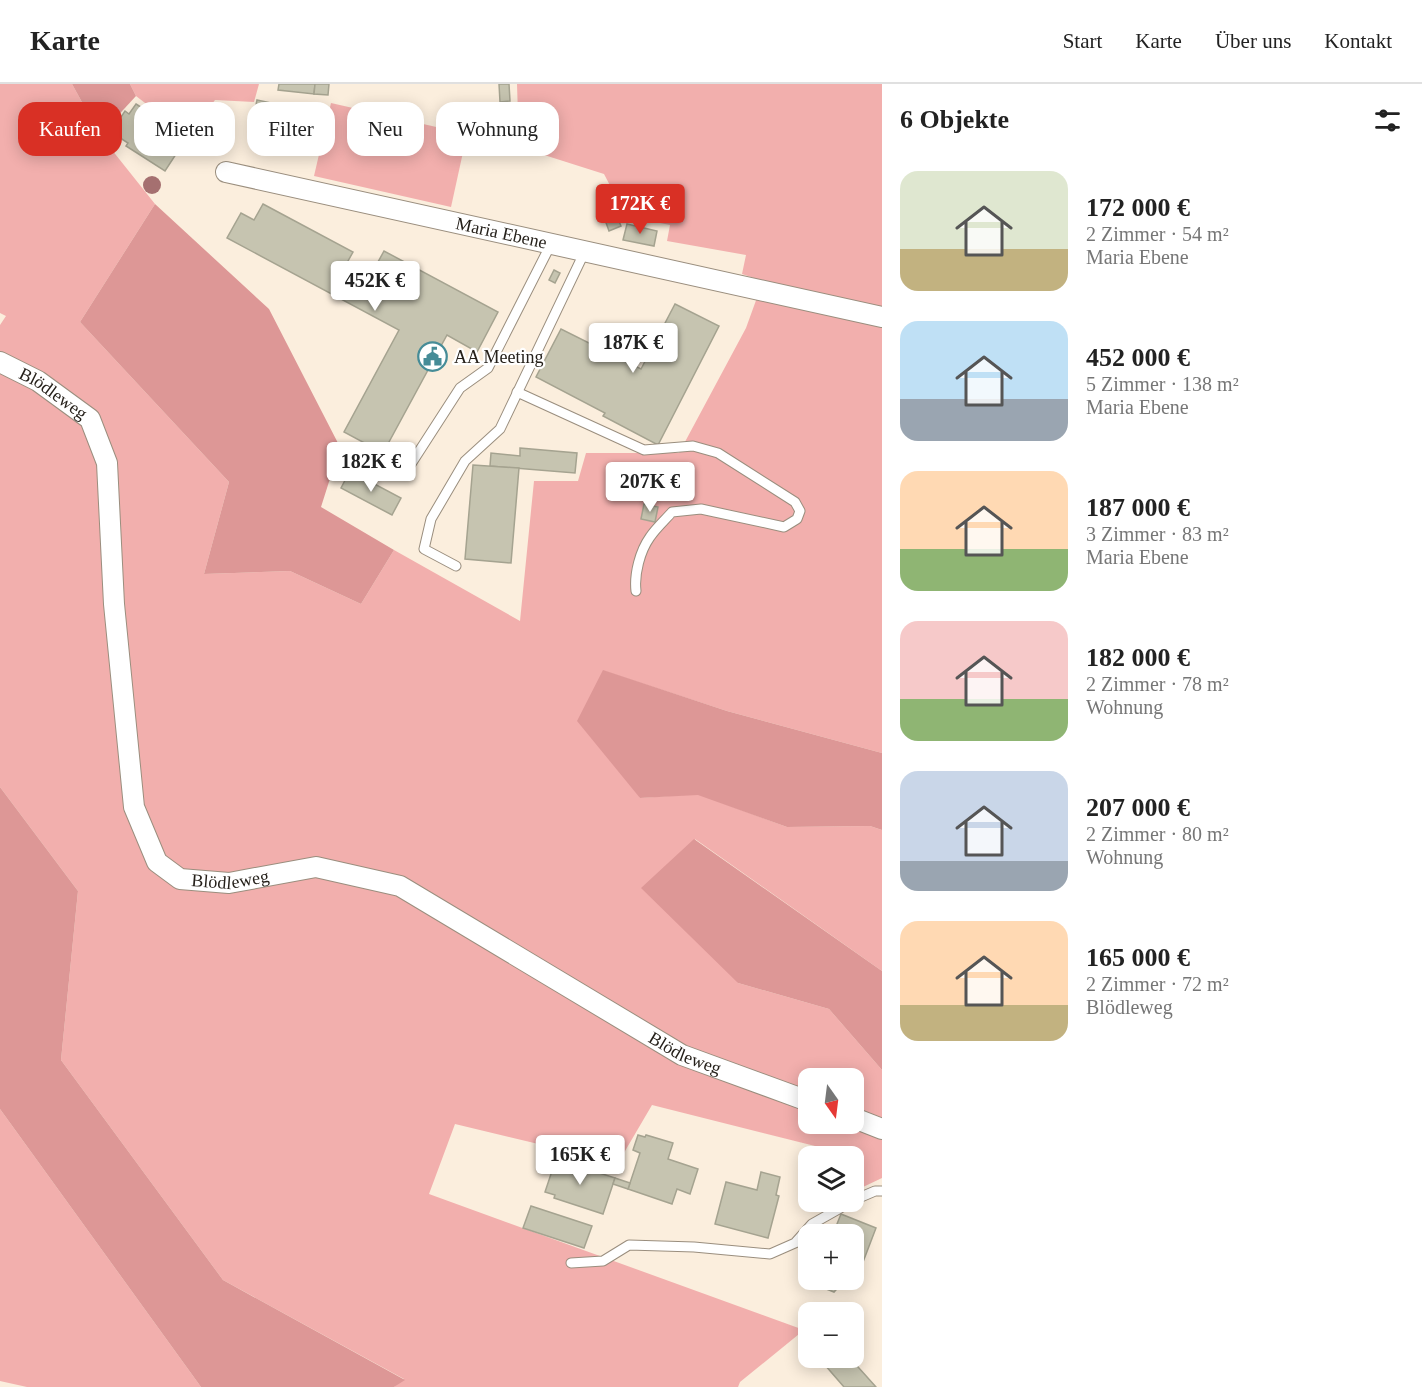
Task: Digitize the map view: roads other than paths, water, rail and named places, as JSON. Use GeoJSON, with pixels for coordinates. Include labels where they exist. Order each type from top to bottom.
{"type":"FeatureCollection","features":[{"type":"Feature","properties":{"kind":"street","name":"Maria Ebene"},"geometry":{"type":"LineString","coordinates":[[226,172],[882,316]]}},
{"type":"Feature","properties":{"kind":"street","name":"Blödleweg"},"geometry":{"type":"LineString","coordinates":[[0,362],[38,381],[90,418],[107,463],[114,604],[134,807],[157,862],[180,879],[229,883],[316,867],[400,886],[682,1055],[798,1097]]}},
{"type":"Feature","properties":{"kind":"street"},"geometry":{"type":"LineString","coordinates":[[864,1122],[882,1129]]}},
{"type":"Feature","properties":{"kind":"lane"},"geometry":{"type":"LineString","coordinates":[[362,459],[394,472],[409,467],[460,388],[488,368],[551,244]]}},
{"type":"Feature","properties":{"kind":"lane"},"geometry":{"type":"LineString","coordinates":[[456,566],[424,549],[431,519],[465,461],[500,429],[585,251]]}},
{"type":"Feature","properties":{"kind":"lane"},"geometry":{"type":"LineString","coordinates":[[517,392],[644,450],[693,446],[718,453],[795,502],[800,511],[797,519],[784,527],[701,509],[672,512],[650,537],[641,554],[635,582],[636,591]]}},
{"type":"Feature","properties":{"kind":"lane"},"geometry":{"type":"LineString","coordinates":[[864,1196],[882,1191]]}},
{"type":"Feature","properties":{"kind":"lane"},"geometry":{"type":"LineString","coordinates":[[571,1263],[603,1261],[630,1245],[694,1247],[770,1254],[795,1243],[812,1224],[833,1212]]}},
{"type":"Feature","properties":{"kind":"place","name":"AA Meeting"},"geometry":{"type":"Point","coordinates":[433,357]}}]}
